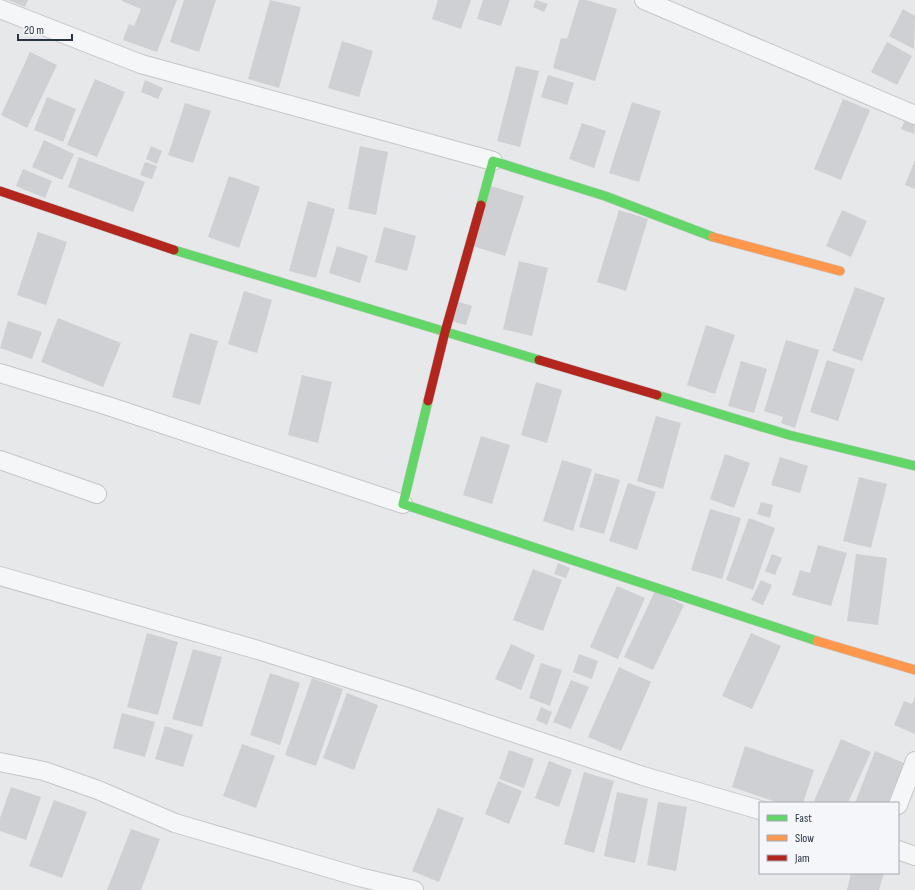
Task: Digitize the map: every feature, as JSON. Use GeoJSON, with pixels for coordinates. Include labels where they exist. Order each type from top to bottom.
{"type":"FeatureCollection","features":[{"type":"Feature","properties":{"kind":"street"},"geometry":{"type":"LineString","coordinates":[[644,0],[915,115]]}},
{"type":"Feature","properties":{"kind":"street"},"geometry":{"type":"LineString","coordinates":[[0,9],[141,64],[493,161],[605,196],[725,241],[840,271]]}},
{"type":"Feature","properties":{"kind":"street"},"geometry":{"type":"LineString","coordinates":[[403,504],[445,332],[493,161]]}},
{"type":"Feature","properties":{"kind":"street"},"geometry":{"type":"LineString","coordinates":[[0,191],[174,250],[445,332],[789,435],[915,466]]}},
{"type":"Feature","properties":{"kind":"street"},"geometry":{"type":"LineString","coordinates":[[0,372],[108,406],[811,639],[915,670]]}},
{"type":"Feature","properties":{"kind":"street"},"geometry":{"type":"LineString","coordinates":[[0,460],[96,494]]}},
{"type":"Feature","properties":{"kind":"street"},"geometry":{"type":"LineString","coordinates":[[0,576],[258,650],[407,696],[643,776],[759,810]]}},
{"type":"Feature","properties":{"kind":"street"},"geometry":{"type":"LineString","coordinates":[[0,762],[44,771],[98,790],[175,823],[359,878],[414,890]]}},
{"type":"Feature","properties":{"kind":"street"},"geometry":{"type":"LineString","coordinates":[[899,802],[915,762]]}},
{"type":"Feature","properties":{"kind":"street"},"geometry":{"type":"LineString","coordinates":[[899,850],[915,856]]}},
{"type":"Feature","properties":{"kind":"building"},"geometry":{"type":"Polygon","coordinates":[[[8,0],[28,0],[25,7],[8,0]]]}},
{"type":"Feature","properties":{"kind":"building"},"geometry":{"type":"Polygon","coordinates":[[[122,0],[177,0],[157,52],[123,40],[129,24],[134,26],[141,9],[122,0]]]}},
{"type":"Feature","properties":{"kind":"building"},"geometry":{"type":"Polygon","coordinates":[[[184,0],[216,0],[199,52],[170,42],[184,0]]]}},
{"type":"Feature","properties":{"kind":"building"},"geometry":{"type":"Polygon","coordinates":[[[270,0],[301,7],[279,88],[248,79],[270,0]]]}},
{"type":"Feature","properties":{"kind":"building"},"geometry":{"type":"Polygon","coordinates":[[[438,0],[471,0],[461,29],[432,19],[438,0]]]}},
{"type":"Feature","properties":{"kind":"building"},"geometry":{"type":"Polygon","coordinates":[[[483,0],[510,0],[501,26],[477,19],[483,0]]]}},
{"type":"Feature","properties":{"kind":"building"},"geometry":{"type":"Polygon","coordinates":[[[536,0],[548,4],[544,12],[533,7],[536,0]]]}},
{"type":"Feature","properties":{"kind":"building"},"geometry":{"type":"Polygon","coordinates":[[[579,0],[586,0],[617,9],[595,81],[553,68],[561,38],[567,39],[579,0]]]}},
{"type":"Feature","properties":{"kind":"building"},"geometry":{"type":"Polygon","coordinates":[[[903,9],[915,16],[914,49],[889,36],[903,9]]]}},
{"type":"Feature","properties":{"kind":"building"},"geometry":{"type":"Polygon","coordinates":[[[342,41],[373,51],[359,97],[328,88],[342,41]]]}},
{"type":"Feature","properties":{"kind":"building"},"geometry":{"type":"Polygon","coordinates":[[[887,42],[912,56],[897,85],[871,72],[887,42]]]}},
{"type":"Feature","properties":{"kind":"building"},"geometry":{"type":"Polygon","coordinates":[[[30,52],[57,65],[27,128],[1,115],[30,52]]]}},
{"type":"Feature","properties":{"kind":"building"},"geometry":{"type":"Polygon","coordinates":[[[516,66],[539,71],[520,147],[497,141],[516,66]]]}},
{"type":"Feature","properties":{"kind":"building"},"geometry":{"type":"Polygon","coordinates":[[[548,75],[574,83],[567,105],[541,97],[548,75]]]}},
{"type":"Feature","properties":{"kind":"building"},"geometry":{"type":"Polygon","coordinates":[[[95,79],[125,92],[97,157],[67,145],[95,79]]]}},
{"type":"Feature","properties":{"kind":"building"},"geometry":{"type":"Polygon","coordinates":[[[145,80],[163,88],[158,99],[141,92],[145,80]]]}},
{"type":"Feature","properties":{"kind":"building"},"geometry":{"type":"Polygon","coordinates":[[[47,97],[76,109],[63,142],[34,130],[47,97]]]}},
{"type":"Feature","properties":{"kind":"building"},"geometry":{"type":"Polygon","coordinates":[[[843,99],[870,110],[841,180],[814,169],[843,99]]]}},
{"type":"Feature","properties":{"kind":"building"},"geometry":{"type":"Polygon","coordinates":[[[632,102],[661,111],[639,182],[609,173],[632,102]]]}},
{"type":"Feature","properties":{"kind":"building"},"geometry":{"type":"Polygon","coordinates":[[[185,103],[211,111],[193,163],[168,155],[185,103]]]}},
{"type":"Feature","properties":{"kind":"building"},"geometry":{"type":"Polygon","coordinates":[[[906,118],[915,122],[914,134],[901,129],[906,118]]]}},
{"type":"Feature","properties":{"kind":"building"},"geometry":{"type":"Polygon","coordinates":[[[582,123],[606,131],[594,168],[569,159],[582,123]]]}},
{"type":"Feature","properties":{"kind":"building"},"geometry":{"type":"Polygon","coordinates":[[[44,140],[74,154],[62,180],[32,167],[44,140]]]}},
{"type":"Feature","properties":{"kind":"building"},"geometry":{"type":"Polygon","coordinates":[[[151,146],[162,151],[157,164],[146,159],[151,146]]]}},
{"type":"Feature","properties":{"kind":"building"},"geometry":{"type":"Polygon","coordinates":[[[360,146],[388,152],[376,215],[348,209],[360,146]]]}},
{"type":"Feature","properties":{"kind":"building"},"geometry":{"type":"Polygon","coordinates":[[[79,157],[145,182],[133,212],[68,187],[79,157]]]}},
{"type":"Feature","properties":{"kind":"building"},"geometry":{"type":"Polygon","coordinates":[[[915,160],[915,189],[905,185],[915,160]]]}},
{"type":"Feature","properties":{"kind":"building"},"geometry":{"type":"Polygon","coordinates":[[[145,162],[157,166],[152,179],[140,175],[145,162]]]}},
{"type":"Feature","properties":{"kind":"building"},"geometry":{"type":"Polygon","coordinates":[[[23,169],[52,181],[45,198],[16,186],[23,169]]]}},
{"type":"Feature","properties":{"kind":"building"},"geometry":{"type":"Polygon","coordinates":[[[229,176],[260,187],[239,248],[208,237],[229,176]]]}},
{"type":"Feature","properties":{"kind":"building"},"geometry":{"type":"Polygon","coordinates":[[[491,186],[524,196],[505,256],[472,246],[491,186]]]}},
{"type":"Feature","properties":{"kind":"building"},"geometry":{"type":"Polygon","coordinates":[[[308,201],[335,209],[316,278],[289,271],[308,201]]]}},
{"type":"Feature","properties":{"kind":"building"},"geometry":{"type":"Polygon","coordinates":[[[619,210],[648,219],[626,291],[597,282],[619,210]]]}},
{"type":"Feature","properties":{"kind":"building"},"geometry":{"type":"Polygon","coordinates":[[[842,210],[867,221],[851,257],[826,246],[842,210]]]}},
{"type":"Feature","properties":{"kind":"building"},"geometry":{"type":"Polygon","coordinates":[[[384,227],[416,236],[407,271],[375,262],[384,227]]]}},
{"type":"Feature","properties":{"kind":"building"},"geometry":{"type":"Polygon","coordinates":[[[38,232],[67,242],[46,305],[17,295],[38,232]]]}},
{"type":"Feature","properties":{"kind":"building"},"geometry":{"type":"Polygon","coordinates":[[[337,246],[368,256],[360,283],[329,273],[337,246]]]}},
{"type":"Feature","properties":{"kind":"building"},"geometry":{"type":"Polygon","coordinates":[[[519,261],[548,268],[532,336],[503,329],[519,261]]]}},
{"type":"Feature","properties":{"kind":"building"},"geometry":{"type":"Polygon","coordinates":[[[855,287],[885,298],[862,361],[832,351],[855,287]]]}},
{"type":"Feature","properties":{"kind":"building"},"geometry":{"type":"Polygon","coordinates":[[[244,291],[272,300],[257,353],[228,344],[244,291]]]}},
{"type":"Feature","properties":{"kind":"building"},"geometry":{"type":"Polygon","coordinates":[[[456,301],[472,306],[466,325],[451,321],[456,301]]]}},
{"type":"Feature","properties":{"kind":"building"},"geometry":{"type":"Polygon","coordinates":[[[58,318],[121,343],[103,387],[41,362],[58,318]]]}},
{"type":"Feature","properties":{"kind":"building"},"geometry":{"type":"Polygon","coordinates":[[[8,321],[42,332],[32,359],[0,348],[8,321]]]}},
{"type":"Feature","properties":{"kind":"building"},"geometry":{"type":"Polygon","coordinates":[[[706,325],[735,335],[715,394],[687,385],[706,325]]]}},
{"type":"Feature","properties":{"kind":"building"},"geometry":{"type":"Polygon","coordinates":[[[190,333],[218,341],[200,405],[172,397],[190,333]]]}},
{"type":"Feature","properties":{"kind":"building"},"geometry":{"type":"Polygon","coordinates":[[[786,340],[819,350],[795,428],[781,423],[783,417],[764,411],[786,340]]]}},
{"type":"Feature","properties":{"kind":"building"},"geometry":{"type":"Polygon","coordinates":[[[827,360],[855,369],[838,421],[810,412],[827,360]]]}},
{"type":"Feature","properties":{"kind":"building"},"geometry":{"type":"Polygon","coordinates":[[[741,361],[767,369],[754,413],[728,406],[741,361]]]}},
{"type":"Feature","properties":{"kind":"building"},"geometry":{"type":"Polygon","coordinates":[[[302,375],[332,382],[318,443],[288,435],[302,375]]]}},
{"type":"Feature","properties":{"kind":"building"},"geometry":{"type":"Polygon","coordinates":[[[536,382],[562,390],[547,443],[521,435],[536,382]]]}},
{"type":"Feature","properties":{"kind":"building"},"geometry":{"type":"Polygon","coordinates":[[[656,416],[681,423],[663,489],[637,481],[656,416]]]}},
{"type":"Feature","properties":{"kind":"building"},"geometry":{"type":"Polygon","coordinates":[[[481,436],[510,445],[492,504],[463,495],[481,436]]]}},
{"type":"Feature","properties":{"kind":"building"},"geometry":{"type":"Polygon","coordinates":[[[725,454],[750,463],[734,508],[710,499],[725,454]]]}},
{"type":"Feature","properties":{"kind":"building"},"geometry":{"type":"Polygon","coordinates":[[[780,457],[808,466],[800,493],[771,485],[780,457]]]}},
{"type":"Feature","properties":{"kind":"building"},"geometry":{"type":"Polygon","coordinates":[[[562,460],[592,469],[573,531],[543,521],[562,460]]]}},
{"type":"Feature","properties":{"kind":"building"},"geometry":{"type":"Polygon","coordinates":[[[595,473],[620,480],[604,534],[579,527],[595,473]]]}},
{"type":"Feature","properties":{"kind":"building"},"geometry":{"type":"Polygon","coordinates":[[[859,477],[887,484],[871,548],[843,541],[859,477]]]}},
{"type":"Feature","properties":{"kind":"building"},"geometry":{"type":"Polygon","coordinates":[[[628,483],[656,492],[637,550],[609,541],[628,483]]]}},
{"type":"Feature","properties":{"kind":"building"},"geometry":{"type":"Polygon","coordinates":[[[761,502],[773,505],[770,518],[757,514],[761,502]]]}},
{"type":"Feature","properties":{"kind":"building"},"geometry":{"type":"Polygon","coordinates":[[[710,509],[741,518],[722,579],[691,570],[710,509]]]}},
{"type":"Feature","properties":{"kind":"building"},"geometry":{"type":"Polygon","coordinates":[[[749,518],[775,528],[753,590],[726,580],[749,518]]]}},
{"type":"Feature","properties":{"kind":"building"},"geometry":{"type":"Polygon","coordinates":[[[818,545],[847,553],[831,606],[792,595],[800,570],[810,573],[818,545]]]}},
{"type":"Feature","properties":{"kind":"building"},"geometry":{"type":"Polygon","coordinates":[[[772,554],[782,558],[775,575],[765,571],[772,554]]]}},
{"type":"Feature","properties":{"kind":"building"},"geometry":{"type":"Polygon","coordinates":[[[856,554],[887,558],[878,625],[847,621],[856,554]]]}},
{"type":"Feature","properties":{"kind":"building"},"geometry":{"type":"Polygon","coordinates":[[[558,563],[570,568],[566,578],[554,574],[558,563]]]}},
{"type":"Feature","properties":{"kind":"building"},"geometry":{"type":"Polygon","coordinates":[[[533,569],[562,580],[543,631],[513,620],[533,569]]]}},
{"type":"Feature","properties":{"kind":"building"},"geometry":{"type":"Polygon","coordinates":[[[761,580],[772,585],[763,605],[751,600],[761,580]]]}},
{"type":"Feature","properties":{"kind":"building"},"geometry":{"type":"Polygon","coordinates":[[[617,586],[645,598],[618,659],[590,647],[617,586]]]}},
{"type":"Feature","properties":{"kind":"building"},"geometry":{"type":"Polygon","coordinates":[[[655,591],[684,605],[653,670],[624,657],[655,591]]]}},
{"type":"Feature","properties":{"kind":"building"},"geometry":{"type":"Polygon","coordinates":[[[147,633],[178,642],[158,715],[127,707],[147,633]]]}},
{"type":"Feature","properties":{"kind":"building"},"geometry":{"type":"Polygon","coordinates":[[[751,633],[781,646],[752,709],[722,696],[751,633]]]}},
{"type":"Feature","properties":{"kind":"building"},"geometry":{"type":"Polygon","coordinates":[[[511,644],[535,655],[521,690],[495,679],[511,644]]]}},
{"type":"Feature","properties":{"kind":"building"},"geometry":{"type":"Polygon","coordinates":[[[193,649],[222,657],[202,727],[172,719],[193,649]]]}},
{"type":"Feature","properties":{"kind":"building"},"geometry":{"type":"Polygon","coordinates":[[[579,654],[598,661],[592,679],[573,672],[579,654]]]}},
{"type":"Feature","properties":{"kind":"building"},"geometry":{"type":"Polygon","coordinates":[[[541,663],[562,670],[550,706],[529,698],[541,663]]]}},
{"type":"Feature","properties":{"kind":"building"},"geometry":{"type":"Polygon","coordinates":[[[619,667],[651,682],[621,751],[588,737],[619,667]]]}},
{"type":"Feature","properties":{"kind":"building"},"geometry":{"type":"Polygon","coordinates":[[[270,673],[300,683],[280,745],[250,735],[270,673]]]}},
{"type":"Feature","properties":{"kind":"building"},"geometry":{"type":"Polygon","coordinates":[[[312,678],[343,689],[316,766],[285,755],[312,678]]]}},
{"type":"Feature","properties":{"kind":"building"},"geometry":{"type":"Polygon","coordinates":[[[571,680],[589,687],[571,729],[553,722],[571,680]]]}},
{"type":"Feature","properties":{"kind":"building"},"geometry":{"type":"Polygon","coordinates":[[[347,693],[378,705],[354,770],[323,758],[347,693]]]}},
{"type":"Feature","properties":{"kind":"building"},"geometry":{"type":"Polygon","coordinates":[[[915,697],[915,734],[894,725],[904,701],[912,704],[915,697]]]}},
{"type":"Feature","properties":{"kind":"building"},"geometry":{"type":"Polygon","coordinates":[[[541,707],[552,712],[547,725],[536,720],[541,707]]]}},
{"type":"Feature","properties":{"kind":"building"},"geometry":{"type":"Polygon","coordinates":[[[122,713],[155,722],[145,757],[113,748],[122,713]]]}},
{"type":"Feature","properties":{"kind":"building"},"geometry":{"type":"Polygon","coordinates":[[[165,726],[193,735],[183,767],[155,759],[165,726]]]}},
{"type":"Feature","properties":{"kind":"building"},"geometry":{"type":"Polygon","coordinates":[[[841,739],[871,752],[848,802],[814,801],[841,739]]]}},
{"type":"Feature","properties":{"kind":"building"},"geometry":{"type":"Polygon","coordinates":[[[242,744],[275,756],[256,808],[223,796],[242,744]]]}},
{"type":"Feature","properties":{"kind":"building"},"geometry":{"type":"Polygon","coordinates":[[[745,746],[814,770],[803,802],[776,802],[732,787],[745,746]]]}},
{"type":"Feature","properties":{"kind":"building"},"geometry":{"type":"Polygon","coordinates":[[[509,750],[534,759],[524,788],[499,779],[509,750]]]}},
{"type":"Feature","properties":{"kind":"building"},"geometry":{"type":"Polygon","coordinates":[[[875,751],[904,763],[888,802],[855,802],[875,751]]]}},
{"type":"Feature","properties":{"kind":"building"},"geometry":{"type":"Polygon","coordinates":[[[549,761],[572,770],[559,807],[535,798],[549,761]]]}},
{"type":"Feature","properties":{"kind":"building"},"geometry":{"type":"Polygon","coordinates":[[[584,772],[614,781],[594,853],[564,844],[584,772]]]}},
{"type":"Feature","properties":{"kind":"building"},"geometry":{"type":"Polygon","coordinates":[[[498,781],[522,791],[509,824],[485,814],[498,781]]]}},
{"type":"Feature","properties":{"kind":"building"},"geometry":{"type":"Polygon","coordinates":[[[11,787],[41,797],[26,840],[0,831],[0,818],[11,787]]]}},
{"type":"Feature","properties":{"kind":"building"},"geometry":{"type":"Polygon","coordinates":[[[617,792],[648,799],[635,863],[604,856],[617,792]]]}},
{"type":"Feature","properties":{"kind":"building"},"geometry":{"type":"Polygon","coordinates":[[[54,800],[87,812],[62,878],[29,866],[54,800]]]}},
{"type":"Feature","properties":{"kind":"building"},"geometry":{"type":"Polygon","coordinates":[[[658,802],[687,807],[676,871],[647,865],[658,802]]]}},
{"type":"Feature","properties":{"kind":"building"},"geometry":{"type":"Polygon","coordinates":[[[438,808],[464,818],[439,882],[412,871],[438,808]]]}},
{"type":"Feature","properties":{"kind":"building"},"geometry":{"type":"Polygon","coordinates":[[[131,829],[160,839],[141,890],[107,890],[131,829]]]}},
{"type":"Feature","properties":{"kind":"building"},"geometry":{"type":"Polygon","coordinates":[[[851,874],[884,874],[879,890],[847,890],[851,874]]]}},
{"type":"Feature","properties":{"kind":"traffic: fast"},"geometry":{"type":"LineString","coordinates":[[481,205],[493,161],[605,196],[713,237]]}},
{"type":"Feature","properties":{"kind":"traffic: fast"},"geometry":{"type":"LineString","coordinates":[[174,250],[539,360]]}},
{"type":"Feature","properties":{"kind":"traffic: fast"},"geometry":{"type":"LineString","coordinates":[[657,395],[789,435],[915,466]]}},
{"type":"Feature","properties":{"kind":"traffic: fast"},"geometry":{"type":"LineString","coordinates":[[428,401],[403,504],[817,641]]}},
{"type":"Feature","properties":{"kind":"traffic: slow"},"geometry":{"type":"LineString","coordinates":[[713,237],[840,271]]}},
{"type":"Feature","properties":{"kind":"traffic: slow"},"geometry":{"type":"LineString","coordinates":[[817,641],[915,670]]}},
{"type":"Feature","properties":{"kind":"traffic: jam"},"geometry":{"type":"LineString","coordinates":[[0,191],[174,250]]}},
{"type":"Feature","properties":{"kind":"traffic: jam"},"geometry":{"type":"LineString","coordinates":[[428,401],[445,332],[481,205]]}},
{"type":"Feature","properties":{"kind":"traffic: jam"},"geometry":{"type":"LineString","coordinates":[[539,360],[657,395]]}}]}
